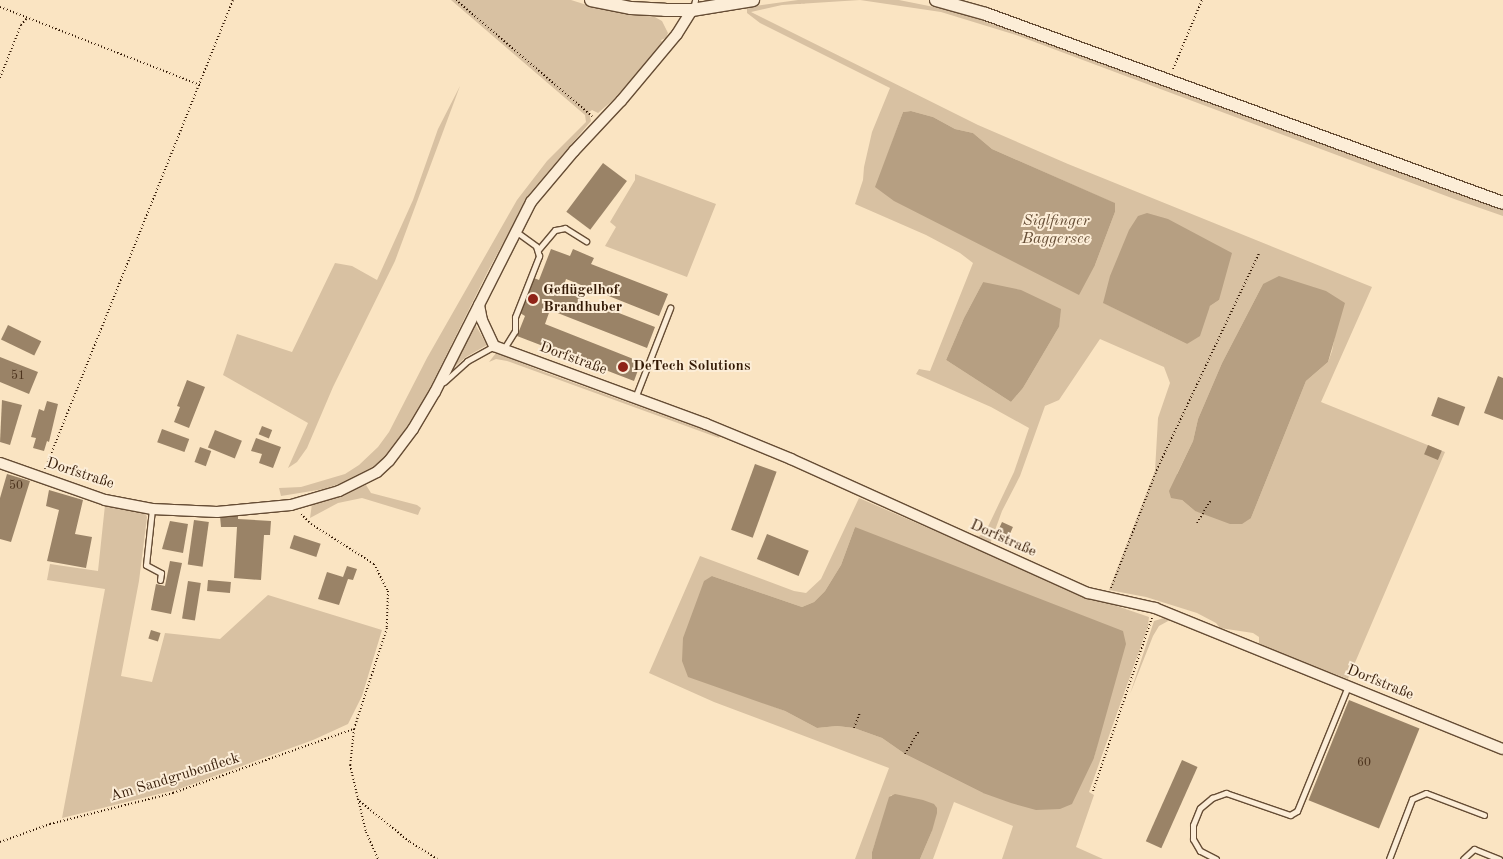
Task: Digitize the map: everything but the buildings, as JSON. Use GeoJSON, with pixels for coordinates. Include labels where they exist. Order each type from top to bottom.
{"type":"FeatureCollection","features":[{"type":"Feature","properties":{"kind":"street"},"geometry":{"type":"LineString","coordinates":[[591,0],[631,8],[753,0]]}},
{"type":"Feature","properties":{"kind":"street"},"geometry":{"type":"LineString","coordinates":[[936,0],[986,14],[1503,203]]}},
{"type":"Feature","properties":{"kind":"street","name":"Dorfstraße"},"geometry":{"type":"LineString","coordinates":[[0,463],[105,500],[152,509],[217,512],[291,505],[339,491],[377,472],[389,461],[413,428],[435,392],[531,202],[599,122],[621,101],[677,34],[694,5]]}},
{"type":"Feature","properties":{"kind":"street"},"geometry":{"type":"LineString","coordinates":[[479,305],[482,320],[498,348]]}},
{"type":"Feature","properties":{"kind":"street","name":"Dorfstraße"},"geometry":{"type":"LineString","coordinates":[[498,348],[635,398],[791,459],[1088,593],[1155,608],[1503,749]]}},
{"type":"Feature","properties":{"kind":"lane"},"geometry":{"type":"LineString","coordinates":[[538,250],[555,230],[565,228],[586,241]]}},
{"type":"Feature","properties":{"kind":"lane"},"geometry":{"type":"LineString","coordinates":[[498,348],[515,331],[515,317],[538,261],[536,246],[515,231]]}},
{"type":"Feature","properties":{"kind":"lane"},"geometry":{"type":"LineString","coordinates":[[635,398],[670,308]]}},
{"type":"Feature","properties":{"kind":"lane","name":"Dorfstraße"},"geometry":{"type":"LineString","coordinates":[[435,392],[452,372],[467,361],[498,348]]}},
{"type":"Feature","properties":{"kind":"lane"},"geometry":{"type":"LineString","coordinates":[[152,509],[146,565],[161,573],[160,580]]}},
{"type":"Feature","properties":{"kind":"lane"},"geometry":{"type":"LineString","coordinates":[[1216,859],[1200,851],[1193,839],[1193,825],[1200,808],[1212,798],[1226,794],[1290,815],[1297,811],[1348,686]]}},
{"type":"Feature","properties":{"kind":"lane"},"geometry":{"type":"LineString","coordinates":[[1389,859],[1412,799],[1426,793],[1484,815]]}},
{"type":"Feature","properties":{"kind":"lane"},"geometry":{"type":"LineString","coordinates":[[1463,859],[1474,850],[1499,859]]}},
{"type":"Feature","properties":{"kind":"path"},"geometry":{"type":"LineString","coordinates":[[41,478],[234,0]]}},
{"type":"Feature","properties":{"kind":"path"},"geometry":{"type":"LineString","coordinates":[[456,0],[599,122]]}},
{"type":"Feature","properties":{"kind":"path"},"geometry":{"type":"LineString","coordinates":[[1166,81],[1179,58],[1202,0]]}},
{"type":"Feature","properties":{"kind":"path"},"geometry":{"type":"LineString","coordinates":[[0,7],[200,85]]}},
{"type":"Feature","properties":{"kind":"path"},"geometry":{"type":"LineString","coordinates":[[0,78],[21,25],[27,18]]}},
{"type":"Feature","properties":{"kind":"path"},"geometry":{"type":"LineString","coordinates":[[1107,597],[1158,467],[1259,253]]}},
{"type":"Feature","properties":{"kind":"path"},"geometry":{"type":"LineString","coordinates":[[1197,523],[1210,501]]}},
{"type":"Feature","properties":{"kind":"path"},"geometry":{"type":"LineString","coordinates":[[291,505],[311,524],[374,564],[388,591],[387,628],[354,729],[350,765],[366,832],[378,859]]}},
{"type":"Feature","properties":{"kind":"path"},"geometry":{"type":"LineString","coordinates":[[1093,791],[1155,608]]}},
{"type":"Feature","properties":{"kind":"path"},"geometry":{"type":"LineString","coordinates":[[854,728],[860,712]]}},
{"type":"Feature","properties":{"kind":"path","name":"Am Sandgrubenfleck"},"geometry":{"type":"LineString","coordinates":[[0,842],[50,824],[174,793],[354,729]]}},
{"type":"Feature","properties":{"kind":"path"},"geometry":{"type":"LineString","coordinates":[[905,754],[918,732]]}},
{"type":"Feature","properties":{"kind":"path"},"geometry":{"type":"LineString","coordinates":[[358,799],[403,837],[437,859]]}},
{"type":"Feature","properties":{"kind":"shaded area"},"geometry":{"type":"Polygon","coordinates":[[[451,0],[571,0],[590,6],[653,16],[662,21],[668,33],[666,38],[661,40],[663,44],[613,100],[598,113],[592,110],[589,112],[591,121],[530,193],[488,271],[424,400],[392,450],[377,465],[357,478],[324,489],[281,496],[279,488],[301,487],[345,474],[359,465],[378,447],[389,432],[427,358],[517,200],[547,161],[586,122],[585,115],[451,0]]]}},
{"type":"Feature","properties":{"kind":"shaded area"},"geometry":{"type":"Polygon","coordinates":[[[798,0],[860,0],[782,5],[751,12],[978,125],[1068,164],[1372,287],[1321,402],[1445,452],[1348,679],[1268,649],[1259,643],[1259,637],[1253,633],[1220,628],[1216,623],[1197,613],[1146,597],[1109,590],[1155,471],[1158,418],[1170,383],[1164,367],[1100,339],[1059,400],[1045,406],[1020,476],[1002,511],[990,544],[968,534],[979,536],[985,533],[1014,472],[1029,428],[991,407],[916,374],[919,369],[930,371],[973,263],[960,253],[926,235],[855,204],[863,180],[872,132],[890,88],[760,23],[747,13],[747,7],[798,0]],[[911,111],[903,112],[876,187],[1095,265],[1115,212],[1114,203],[992,149],[973,133],[955,129],[933,117],[911,111]],[[983,282],[964,318],[946,360],[1011,402],[1023,388],[1059,327],[983,282]],[[1263,284],[1222,363],[1198,419],[1193,441],[1177,474],[1182,500],[1195,511],[1251,518],[1306,381],[1328,362],[1336,330],[1263,284]],[[1219,300],[1104,303],[1187,344],[1210,306],[1219,300]]]}},
{"type":"Feature","properties":{"kind":"shaded area"},"geometry":{"type":"Polygon","coordinates":[[[860,0],[899,0],[954,11],[1025,35],[1503,210],[1503,216],[1016,35],[941,12],[860,0]]]}},
{"type":"Feature","properties":{"kind":"shaded area"},"geometry":{"type":"Polygon","coordinates":[[[460,86],[395,261],[333,387],[307,448],[297,462],[288,468],[308,423],[223,375],[237,334],[292,352],[335,263],[352,266],[377,280],[413,200],[438,129],[460,86]]]}},
{"type":"Feature","properties":{"kind":"shaded area"},"geometry":{"type":"Polygon","coordinates":[[[635,174],[716,204],[687,277],[605,246],[616,227],[610,222],[635,180],[635,174]]]}},
{"type":"Feature","properties":{"kind":"shaded area"},"geometry":{"type":"Polygon","coordinates":[[[475,324],[487,345],[466,357],[451,370],[475,324]]]}},
{"type":"Feature","properties":{"kind":"shaded area"},"geometry":{"type":"Polygon","coordinates":[[[496,353],[720,436],[719,438],[507,361],[496,359],[489,362],[496,353]]]}},
{"type":"Feature","properties":{"kind":"shaded area"},"geometry":{"type":"Polygon","coordinates":[[[366,485],[371,493],[417,505],[421,508],[418,515],[362,498],[338,503],[310,518],[312,504],[366,485]]]}},
{"type":"Feature","properties":{"kind":"shaded area"},"geometry":{"type":"Polygon","coordinates":[[[859,498],[1073,591],[1149,617],[1148,626],[1089,792],[1094,795],[1076,847],[1103,859],[1002,859],[1013,826],[954,802],[933,859],[920,859],[932,831],[891,795],[872,852],[872,859],[855,859],[889,768],[714,702],[649,673],[700,556],[794,591],[806,593],[821,579],[859,498]],[[855,527],[841,565],[825,591],[814,602],[802,607],[712,576],[759,701],[785,711],[817,728],[837,726],[854,728],[882,738],[905,754],[983,793],[1094,758],[1101,729],[855,527]]]}},
{"type":"Feature","properties":{"kind":"shaded area"},"geometry":{"type":"Polygon","coordinates":[[[105,505],[145,513],[147,517],[139,581],[121,676],[152,682],[165,633],[220,639],[268,595],[382,630],[362,696],[348,724],[313,740],[179,789],[62,818],[105,589],[47,580],[50,564],[98,571],[105,505]]]}},
{"type":"Feature","properties":{"kind":"shaded area"},"geometry":{"type":"Polygon","coordinates":[[[1164,618],[1170,620],[1159,626],[1153,636],[1130,694],[1154,621],[1164,618]]]}},
{"type":"Feature","properties":{"kind":"water","name":"Siglfinger Baggersee"},"geometry":{"type":"Polygon","coordinates":[[[911,111],[933,117],[955,129],[973,133],[992,149],[1115,203],[1115,212],[1095,265],[1079,295],[894,201],[875,187],[903,112],[911,111]]]}},
{"type":"Feature","properties":{"kind":"water"},"geometry":{"type":"Polygon","coordinates":[[[1147,213],[1168,219],[1232,253],[1219,300],[1210,306],[1200,336],[1187,344],[1103,303],[1110,276],[1129,230],[1138,216],[1147,213]]]}},
{"type":"Feature","properties":{"kind":"water"},"geometry":{"type":"Polygon","coordinates":[[[1279,276],[1326,291],[1345,303],[1328,362],[1306,381],[1251,518],[1242,524],[1230,524],[1195,511],[1182,500],[1171,498],[1169,491],[1193,441],[1198,419],[1222,363],[1263,284],[1279,276]]]}},
{"type":"Feature","properties":{"kind":"water"},"geometry":{"type":"Polygon","coordinates":[[[983,282],[1021,290],[1061,309],[1059,327],[1023,388],[1011,402],[946,360],[964,318],[983,282]]]}},
{"type":"Feature","properties":{"kind":"water"},"geometry":{"type":"Polygon","coordinates":[[[855,527],[1123,631],[1126,644],[1094,758],[1072,804],[1060,809],[1036,810],[1011,803],[983,793],[905,754],[882,738],[854,728],[837,726],[817,728],[785,711],[688,677],[682,661],[683,638],[704,581],[712,576],[802,607],[814,602],[825,591],[841,565],[855,527]]]}},
{"type":"Feature","properties":{"kind":"water"},"geometry":{"type":"Polygon","coordinates":[[[895,794],[923,800],[934,804],[937,808],[932,831],[920,859],[872,859],[872,852],[889,797],[895,794]]]}},
{"type":"Feature","properties":{"kind":"place","name":"Geflügelhof Brandhuber"},"geometry":{"type":"Point","coordinates":[533,299]}},
{"type":"Feature","properties":{"kind":"place","name":"DeTech Solutions"},"geometry":{"type":"Point","coordinates":[623,367]}}]}
